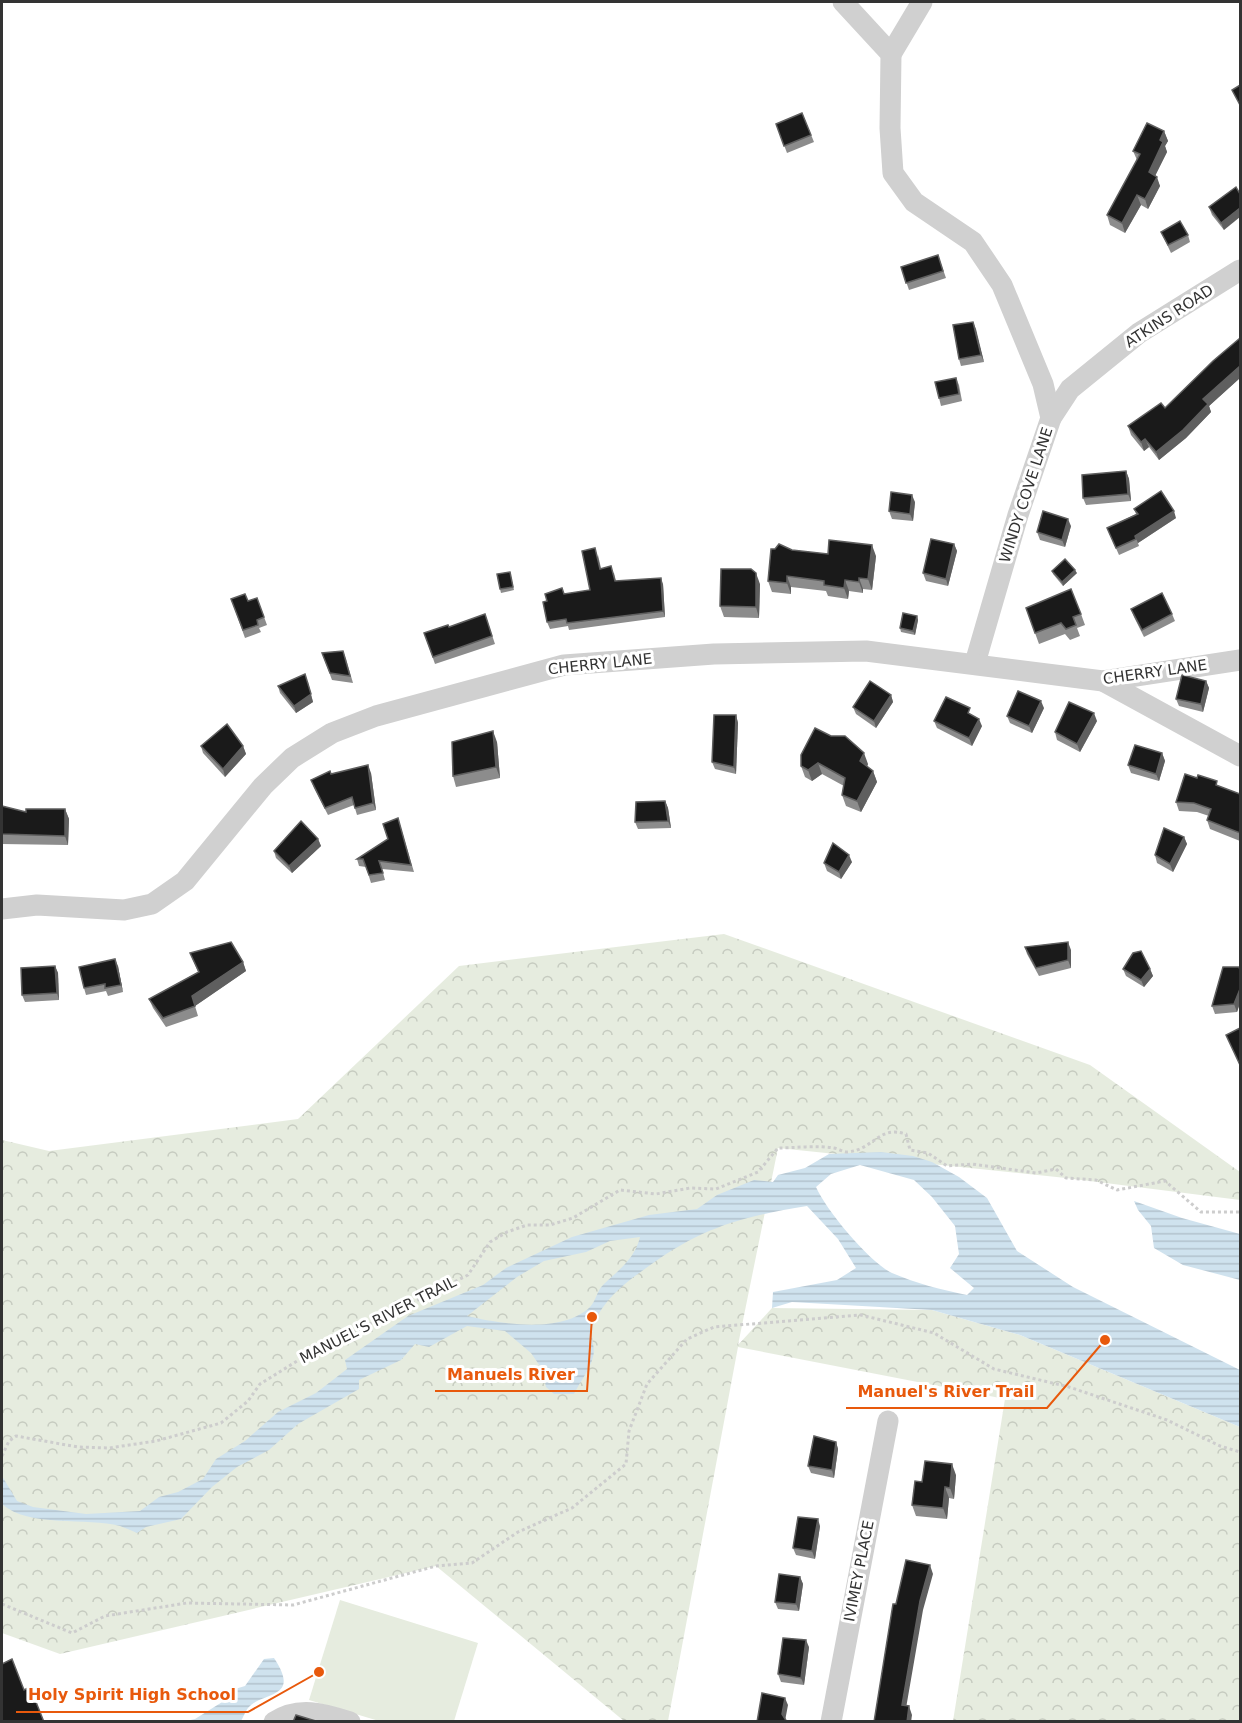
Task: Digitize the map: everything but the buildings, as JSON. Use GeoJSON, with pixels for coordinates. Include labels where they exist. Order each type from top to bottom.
{"type":"FeatureCollection","features":[{"type":"Feature","properties":{"kind":"street"},"geometry":{"type":"LineString","coordinates":[[843,2],[891,54],[922,2]]}},
{"type":"Feature","properties":{"kind":"street","name":"WINDY COVE LANE"},"geometry":{"type":"LineString","coordinates":[[891,54],[890,128],[893,173],[914,202],[974,242],[1002,285],[1043,384],[1051,418],[1018,515],[975,663]]}},
{"type":"Feature","properties":{"kind":"street","name":"ATKINS ROAD"},"geometry":{"type":"LineString","coordinates":[[1051,418],[1070,389],[1139,333],[1240,270]]}},
{"type":"Feature","properties":{"kind":"street","name":"CHERRY LANE"},"geometry":{"type":"LineString","coordinates":[[2,909],[37,905],[124,910],[152,904],[185,881],[263,786],[292,758],[332,733],[376,716],[564,665],[714,654],[866,651],[1103,681],[1240,660]]}},
{"type":"Feature","properties":{"kind":"street"},"geometry":{"type":"LineString","coordinates":[[1103,681],[1240,756]]}},
{"type":"Feature","properties":{"kind":"street","name":"IVIMEY PLACE"},"geometry":{"type":"LineString","coordinates":[[831,1722],[888,1421]]}},
{"type":"Feature","properties":{"kind":"street"},"geometry":{"type":"LineString","coordinates":[[274,1722],[285,1714],[307,1711],[350,1722]]}},
{"type":"Feature","properties":{"kind":"path","name":"MANUEL'S RIVER TRAIL"},"geometry":{"type":"LineString","coordinates":[[2,1455],[9,1441],[16,1436],[78,1447],[110,1448],[156,1441],[221,1423],[248,1401],[260,1384],[302,1358],[468,1275],[490,1242],[507,1232],[527,1226],[550,1225],[573,1218],[620,1190],[656,1194],[690,1188],[716,1189],[758,1172],[778,1148],[834,1148],[846,1152],[869,1145],[885,1131],[897,1131],[906,1134],[910,1150],[928,1153],[947,1166],[972,1164],[1036,1173],[1056,1169],[1066,1178],[1096,1180],[1117,1190],[1165,1181],[1201,1212],[1240,1212]]}},
{"type":"Feature","properties":{"kind":"path"},"geometry":{"type":"LineString","coordinates":[[2,1604],[72,1633],[105,1616],[187,1603],[292,1605],[436,1566],[472,1563],[518,1532],[572,1508],[626,1464],[629,1431],[647,1384],[687,1339],[714,1327],[861,1315],[934,1333],[994,1369],[1069,1387],[1167,1420],[1220,1446],[1240,1452]]}},
{"type":"Feature","properties":{"kind":"green space"},"geometry":{"type":"Polygon","coordinates":[[[724,934],[1090,1065],[1240,1172],[1240,1200],[1066,1178],[778,1148],[738,1345],[772,1308],[932,1310],[1020,1335],[1240,1427],[1240,1721],[953,1721],[1005,1399],[738,1347],[668,1721],[624,1721],[436,1566],[60,1654],[2,1633],[2,1140],[49,1151],[298,1119],[459,966],[724,934]]]}},
{"type":"Feature","properties":{"kind":"green space"},"geometry":{"type":"Polygon","coordinates":[[[340,1600],[478,1643],[454,1721],[379,1721],[309,1700],[340,1600]]]}},
{"type":"Feature","properties":{"kind":"water"},"geometry":{"type":"Polygon","coordinates":[[[881,1152],[913,1156],[932,1162],[959,1177],[987,1198],[1017,1251],[1073,1287],[1240,1370],[1240,1427],[1020,1335],[932,1310],[792,1302],[772,1308],[773,1292],[837,1280],[856,1268],[838,1239],[807,1206],[739,1220],[701,1235],[662,1257],[627,1282],[614,1294],[597,1316],[592,1332],[593,1357],[574,1394],[554,1394],[546,1387],[542,1369],[531,1353],[505,1331],[467,1326],[429,1347],[415,1344],[401,1360],[359,1380],[359,1389],[298,1424],[269,1450],[237,1467],[212,1487],[181,1519],[146,1527],[137,1533],[107,1523],[59,1521],[27,1516],[2,1504],[2,1476],[17,1501],[33,1507],[86,1514],[140,1511],[159,1497],[178,1492],[203,1479],[216,1459],[245,1441],[278,1412],[316,1393],[347,1369],[345,1360],[408,1316],[483,1285],[506,1268],[572,1237],[649,1215],[697,1209],[717,1195],[754,1180],[773,1182],[778,1175],[805,1168],[829,1154],[881,1152]],[[860,1165],[831,1174],[816,1187],[829,1209],[849,1234],[872,1258],[892,1273],[929,1286],[967,1295],[974,1288],[950,1268],[959,1254],[955,1226],[932,1197],[914,1180],[860,1165]],[[640,1237],[610,1241],[586,1252],[544,1261],[517,1277],[467,1316],[531,1325],[564,1321],[578,1315],[590,1307],[602,1286],[631,1257],[640,1237]]]}},
{"type":"Feature","properties":{"kind":"water"},"geometry":{"type":"Polygon","coordinates":[[[1134,1201],[1182,1218],[1240,1234],[1240,1280],[1183,1265],[1154,1248],[1151,1226],[1134,1201]]]}},
{"type":"Feature","properties":{"kind":"water"},"geometry":{"type":"Polygon","coordinates":[[[274,1658],[284,1681],[282,1688],[254,1703],[248,1708],[241,1721],[186,1721],[195,1719],[227,1699],[235,1689],[245,1686],[264,1659],[274,1658]]]}},
{"type":"Feature","properties":{"kind":"place","name":"Manuels River"},"geometry":{"type":"Point","coordinates":[592,1317]}},
{"type":"Feature","properties":{"kind":"place","name":"Manuel's River Trail"},"geometry":{"type":"Point","coordinates":[1105,1340]}},
{"type":"Feature","properties":{"kind":"place","name":"Holy Spirit High School"},"geometry":{"type":"Point","coordinates":[319,1672]}}]}
